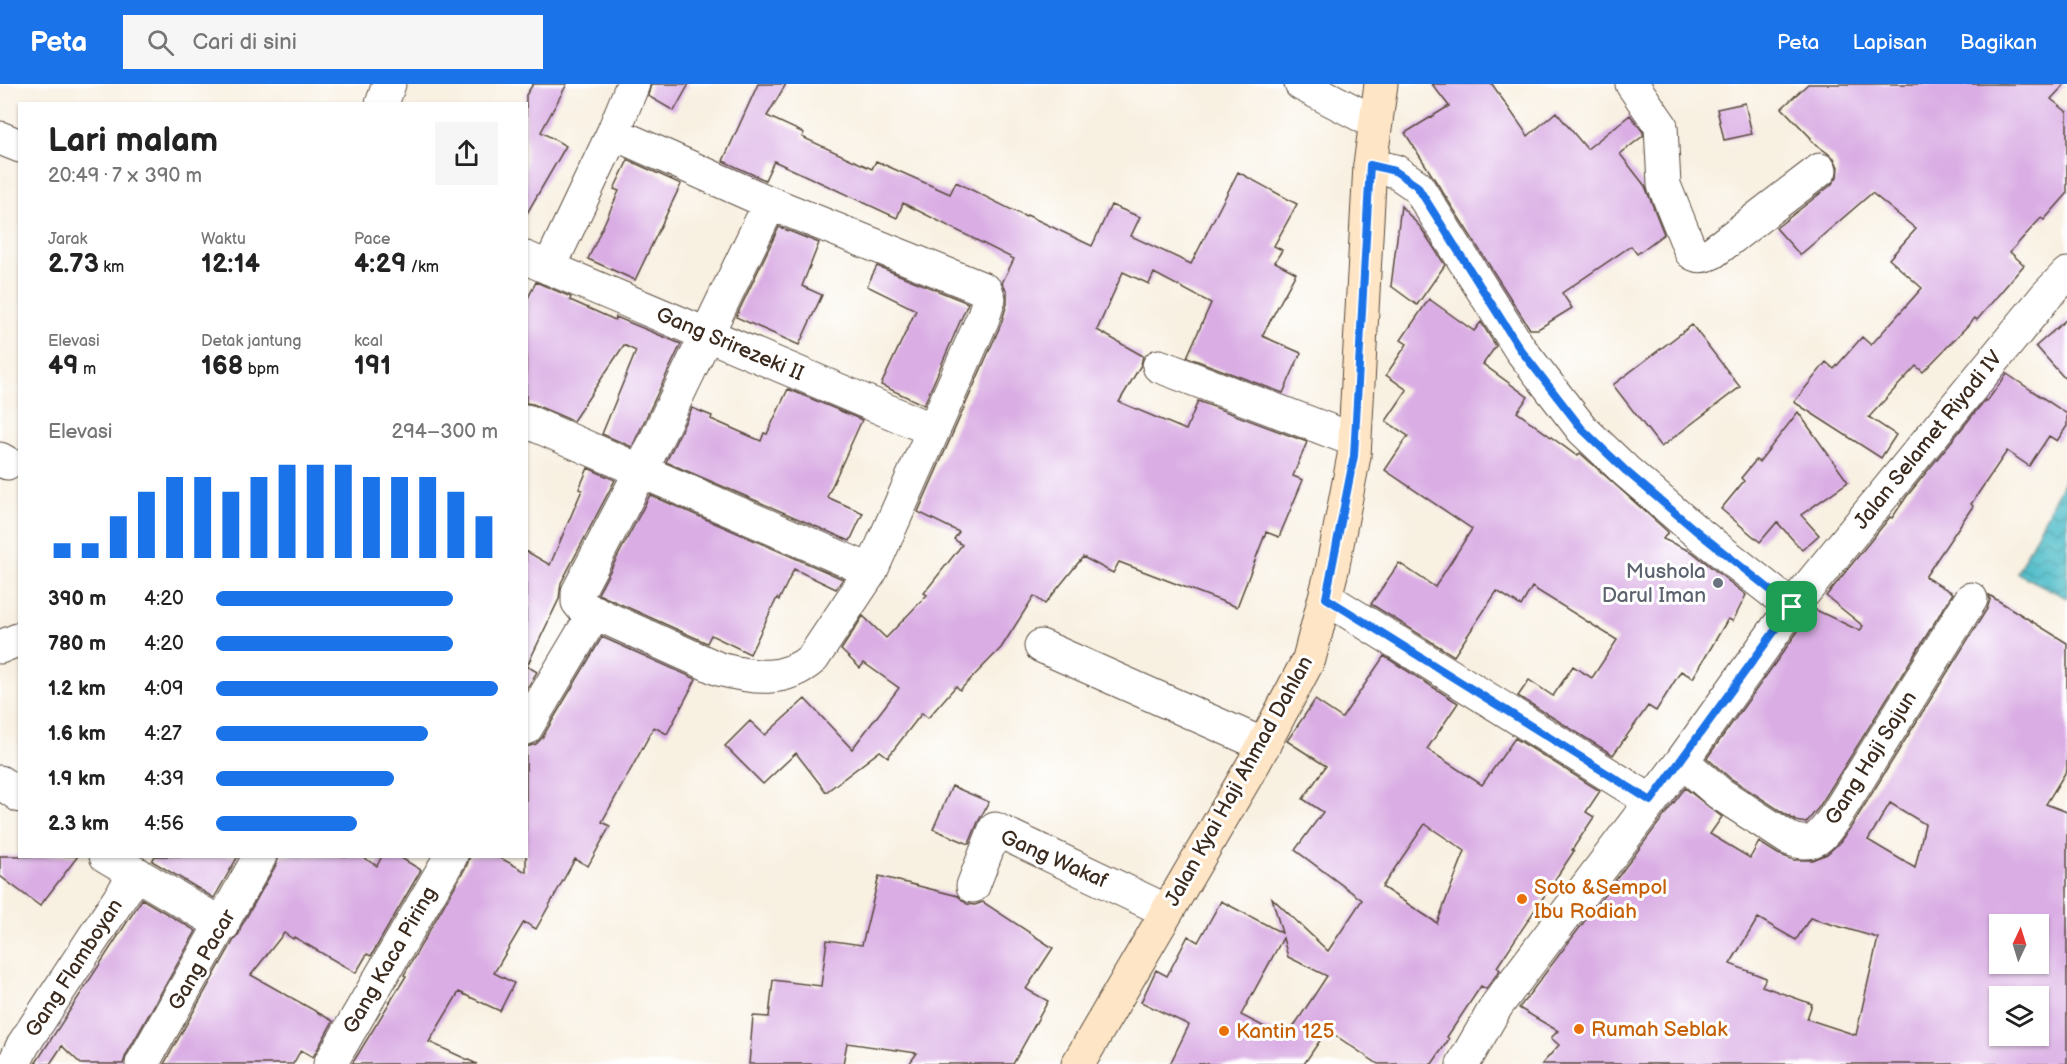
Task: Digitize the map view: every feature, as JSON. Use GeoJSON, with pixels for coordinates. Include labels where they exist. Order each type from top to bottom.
{"type":"FeatureCollection","features":[{"type":"Feature","properties":{"kind":"main road","name":"Jalan Kyai Haji Ahmad Dahlan"},"geometry":{"type":"LineString","coordinates":[[1078,1064],[1264,745],[1308,659],[1326,598],[1354,456],[1370,165],[1381,84]]}},
{"type":"Feature","properties":{"kind":"street"},"geometry":{"type":"LineString","coordinates":[[383,102],[389,84]]}},
{"type":"Feature","properties":{"kind":"street"},"geometry":{"type":"LineString","coordinates":[[538,263],[613,133],[633,84]]}},
{"type":"Feature","properties":{"kind":"street"},"geometry":{"type":"LineString","coordinates":[[1301,84],[1376,123]]}},
{"type":"Feature","properties":{"kind":"street"},"geometry":{"type":"LineString","coordinates":[[1632,84],[1661,126],[1664,185],[1694,255],[1701,256],[1713,252],[1820,170]]}},
{"type":"Feature","properties":{"kind":"street"},"geometry":{"type":"LineString","coordinates":[[613,133],[770,203],[986,291],[989,299],[871,571],[813,658],[790,674],[759,676],[719,669],[594,612],[580,604],[577,598],[770,203]]}},
{"type":"Feature","properties":{"kind":"street"},"geometry":{"type":"LineString","coordinates":[[0,138],[18,145]]}},
{"type":"Feature","properties":{"kind":"street"},"geometry":{"type":"LineString","coordinates":[[1370,165],[1395,171],[1417,186],[1520,349],[1582,429],[1626,471],[1694,529],[1792,607]]}},
{"type":"Feature","properties":{"kind":"street","name":"Gang Srirezeki II"},"geometry":{"type":"LineString","coordinates":[[538,263],[933,430]]}},
{"type":"Feature","properties":{"kind":"street","name":"Jalan Selamet Riyadi IV"},"geometry":{"type":"LineString","coordinates":[[1463,1064],[1497,1005],[1682,761],[1792,607],[2046,296],[2067,274]]}},
{"type":"Feature","properties":{"kind":"street"},"geometry":{"type":"LineString","coordinates":[[1159,366],[1354,440]]}},
{"type":"Feature","properties":{"kind":"street"},"geometry":{"type":"LineString","coordinates":[[528,422],[871,571]]}},
{"type":"Feature","properties":{"kind":"street"},"geometry":{"type":"LineString","coordinates":[[1326,598],[1651,801]]}},
{"type":"Feature","properties":{"kind":"street","name":"Gang Haji Sajun"},"geometry":{"type":"LineString","coordinates":[[1682,761],[1719,793],[1788,838],[1797,842],[1813,842],[1820,837],[1835,817],[1971,599]]}},
{"type":"Feature","properties":{"kind":"street"},"geometry":{"type":"LineString","coordinates":[[528,725],[594,612]]}},
{"type":"Feature","properties":{"kind":"street"},"geometry":{"type":"LineString","coordinates":[[0,647],[18,640]]}},
{"type":"Feature","properties":{"kind":"street"},"geometry":{"type":"LineString","coordinates":[[1041,646],[1264,745]]}},
{"type":"Feature","properties":{"kind":"street"},"geometry":{"type":"LineString","coordinates":[[0,782],[18,795]]}},
{"type":"Feature","properties":{"kind":"street","name":"Gang Wakaf"},"geometry":{"type":"LineString","coordinates":[[973,886],[995,829],[1167,910]]}},
{"type":"Feature","properties":{"kind":"street"},"geometry":{"type":"LineString","coordinates":[[110,858],[223,925]]}},
{"type":"Feature","properties":{"kind":"street","name":"Gang Pacar"},"geometry":{"type":"LineString","coordinates":[[142,1064],[223,925],[259,858]]}},
{"type":"Feature","properties":{"kind":"street","name":"Gang Kaca Piring"},"geometry":{"type":"LineString","coordinates":[[330,1064],[450,858]]}},
{"type":"Feature","properties":{"kind":"street","name":"Gang Flamboyan"},"geometry":{"type":"LineString","coordinates":[[14,1064],[23,1045],[125,890],[138,874]]}},
{"type":"Feature","properties":{"kind":"water"},"geometry":{"type":"Polygon","coordinates":[[[2067,475],[2067,598],[2017,573],[2067,475]]]}},
{"type":"Feature","properties":{"kind":"building"},"geometry":{"type":"Polygon","coordinates":[[[533,84],[567,84],[541,132],[566,146],[528,212],[528,102],[526,102],[526,95],[533,84]]]}},
{"type":"Feature","properties":{"kind":"building"},"geometry":{"type":"Polygon","coordinates":[[[651,84],[689,84],[674,111],[648,96],[651,84]]]}},
{"type":"Feature","properties":{"kind":"building"},"geometry":{"type":"Polygon","coordinates":[[[758,84],[786,84],[767,116],[804,133],[802,137],[872,169],[876,161],[950,194],[956,182],[1026,217],[1027,215],[1092,246],[1111,205],[1140,217],[1131,236],[1191,264],[1238,172],[1297,204],[1274,246],[1282,250],[1275,262],[1296,273],[1262,336],[1301,353],[1283,393],[1187,357],[1211,303],[1154,273],[1149,284],[1123,272],[1097,330],[1143,356],[1141,365],[1119,402],[1186,430],[1198,401],[1307,442],[1293,476],[1303,480],[1279,537],[1266,532],[1237,607],[1119,562],[1113,573],[1083,557],[1045,604],[1034,596],[1001,648],[960,690],[956,686],[928,718],[922,713],[888,757],[880,751],[826,792],[796,753],[763,784],[725,746],[750,721],[765,735],[805,699],[852,749],[899,688],[864,663],[860,668],[841,650],[863,616],[886,638],[927,595],[924,593],[962,545],[954,539],[959,532],[918,512],[1001,324],[1007,304],[1007,292],[1002,283],[1014,259],[903,203],[897,218],[774,161],[765,180],[723,161],[758,84]]]}},
{"type":"Feature","properties":{"kind":"building"},"geometry":{"type":"Polygon","coordinates":[[[1432,84],[1492,84],[1528,136],[1556,112],[1587,149],[1630,115],[1643,132],[1643,136],[1620,154],[1645,186],[1664,234],[1637,254],[1631,246],[1562,293],[1572,308],[1538,329],[1530,329],[1405,133],[1449,106],[1432,84]]]}},
{"type":"Feature","properties":{"kind":"building"},"geometry":{"type":"Polygon","coordinates":[[[1808,84],[2065,84],[2051,99],[2067,112],[2067,194],[2044,220],[2041,218],[2010,252],[2024,265],[1977,320],[1975,318],[1923,372],[1916,366],[1869,417],[1896,435],[1881,458],[1794,402],[1826,362],[1834,369],[1862,337],[1871,345],[1922,288],[1889,259],[1916,229],[1872,193],[1800,255],[1776,228],[1831,185],[1837,177],[1838,167],[1834,158],[1810,140],[1811,138],[1782,108],[1808,84]]]}},
{"type":"Feature","properties":{"kind":"building"},"geometry":{"type":"Polygon","coordinates":[[[1745,103],[1752,134],[1724,140],[1717,109],[1745,103]]]}},
{"type":"Feature","properties":{"kind":"building"},"geometry":{"type":"Polygon","coordinates":[[[628,160],[681,184],[635,280],[588,259],[619,191],[614,189],[628,160]]]}},
{"type":"Feature","properties":{"kind":"building"},"geometry":{"type":"Polygon","coordinates":[[[1401,206],[1421,228],[1445,265],[1417,305],[1391,286],[1401,206]]]}},
{"type":"Feature","properties":{"kind":"building"},"geometry":{"type":"Polygon","coordinates":[[[779,227],[819,243],[802,286],[822,295],[799,345],[736,317],[779,227]]]}},
{"type":"Feature","properties":{"kind":"building"},"geometry":{"type":"Polygon","coordinates":[[[877,266],[968,303],[924,405],[881,385],[916,310],[867,286],[877,266]]]}},
{"type":"Feature","properties":{"kind":"building"},"geometry":{"type":"Polygon","coordinates":[[[536,282],[615,320],[616,317],[681,344],[632,447],[602,434],[636,351],[624,345],[573,421],[528,403],[528,298],[536,282]]]}},
{"type":"Feature","properties":{"kind":"building"},"geometry":{"type":"Polygon","coordinates":[[[1429,299],[1474,331],[1481,322],[1496,346],[1483,364],[1528,397],[1517,412],[1577,456],[1580,453],[1668,532],[1663,539],[1692,552],[1746,595],[1733,621],[1728,619],[1693,678],[1681,671],[1656,711],[1648,706],[1613,755],[1518,696],[1529,680],[1553,696],[1573,666],[1592,678],[1617,640],[1532,587],[1521,606],[1497,591],[1454,656],[1371,604],[1399,563],[1435,587],[1472,529],[1385,470],[1408,436],[1386,421],[1407,390],[1386,375],[1407,344],[1401,340],[1429,299]]]}},
{"type":"Feature","properties":{"kind":"building"},"geometry":{"type":"Polygon","coordinates":[[[2067,319],[2067,381],[2036,346],[2067,319]]]}},
{"type":"Feature","properties":{"kind":"building"},"geometry":{"type":"Polygon","coordinates":[[[1692,325],[1740,387],[1661,447],[1613,385],[1692,325]]]}},
{"type":"Feature","properties":{"kind":"building"},"geometry":{"type":"Polygon","coordinates":[[[2007,374],[2067,414],[2067,426],[2057,441],[2049,436],[2029,466],[2007,451],[1925,577],[1953,593],[1819,807],[1806,823],[1796,821],[1730,778],[1707,758],[1814,609],[1860,631],[1863,626],[1826,596],[1890,517],[1892,518],[1907,496],[2007,374]]]}},
{"type":"Feature","properties":{"kind":"building"},"geometry":{"type":"Polygon","coordinates":[[[788,389],[862,420],[827,497],[863,513],[850,541],[666,462],[692,408],[761,441],[764,433],[767,434],[788,389]]]}},
{"type":"Feature","properties":{"kind":"building"},"geometry":{"type":"Polygon","coordinates":[[[1798,412],[1848,482],[1801,515],[1819,535],[1802,550],[1777,522],[1760,542],[1721,509],[1744,481],[1741,478],[1756,460],[1759,462],[1798,412]]]}},
{"type":"Feature","properties":{"kind":"building"},"geometry":{"type":"Polygon","coordinates":[[[588,468],[615,480],[561,583],[559,599],[528,664],[528,552],[550,565],[582,490],[579,489],[588,468]]]}},
{"type":"Feature","properties":{"kind":"building"},"geometry":{"type":"Polygon","coordinates":[[[650,495],[843,579],[836,589],[794,569],[750,654],[711,635],[707,643],[598,594],[650,495]]]}},
{"type":"Feature","properties":{"kind":"building"},"geometry":{"type":"Polygon","coordinates":[[[1989,595],[2067,643],[2067,770],[2046,804],[2067,812],[2067,1064],[1542,1064],[1559,1045],[1551,1038],[1558,1031],[1519,1008],[1685,788],[1722,817],[1710,834],[1750,858],[1759,842],[1778,854],[1794,860],[1813,860],[1827,854],[1851,827],[1987,609],[1989,595]],[[1890,803],[1868,840],[1915,868],[1925,824],[1890,803]],[[1758,918],[1730,964],[1766,978],[1762,986],[1812,1004],[1807,1019],[1856,1035],[1878,938],[1810,918],[1796,940],[1758,918]]]}},
{"type":"Feature","properties":{"kind":"building"},"geometry":{"type":"Polygon","coordinates":[[[602,637],[696,679],[667,734],[654,727],[602,822],[610,826],[588,866],[575,859],[536,929],[524,922],[494,973],[514,983],[500,1011],[459,992],[429,1042],[477,1064],[352,1064],[406,976],[404,975],[469,858],[501,858],[526,872],[528,746],[536,744],[542,738],[602,637]]]}},
{"type":"Feature","properties":{"kind":"building"},"geometry":{"type":"Polygon","coordinates":[[[1384,656],[1458,703],[1427,749],[1482,785],[1515,738],[1600,791],[1586,812],[1594,817],[1497,967],[1500,970],[1486,989],[1481,986],[1432,1064],[1378,1064],[1327,1030],[1304,1064],[1170,1064],[1189,1025],[1141,1002],[1156,970],[1167,976],[1188,936],[1198,942],[1221,901],[1282,933],[1272,898],[1328,951],[1362,900],[1295,850],[1323,812],[1303,799],[1326,766],[1287,741],[1315,700],[1342,718],[1384,656]],[[1425,824],[1382,887],[1437,923],[1465,851],[1425,824]],[[1283,938],[1241,1015],[1286,1038],[1327,976],[1288,957],[1283,938]]]}},
{"type":"Feature","properties":{"kind":"building"},"geometry":{"type":"Polygon","coordinates":[[[528,667],[537,672],[528,687],[528,667]]]}},
{"type":"Feature","properties":{"kind":"building"},"geometry":{"type":"Polygon","coordinates":[[[952,786],[989,802],[969,844],[933,829],[952,786]]]}},
{"type":"Feature","properties":{"kind":"building"},"geometry":{"type":"Polygon","coordinates":[[[0,856],[76,858],[40,906],[0,876],[0,856]]]}},
{"type":"Feature","properties":{"kind":"building"},"geometry":{"type":"Polygon","coordinates":[[[154,858],[237,858],[214,898],[152,861],[154,858]]]}},
{"type":"Feature","properties":{"kind":"building"},"geometry":{"type":"Polygon","coordinates":[[[278,858],[364,858],[377,866],[381,858],[401,858],[421,870],[371,956],[367,954],[356,973],[284,933],[251,975],[333,1021],[313,1057],[301,1050],[293,1064],[164,1064],[239,934],[278,858]]]}},
{"type":"Feature","properties":{"kind":"building"},"geometry":{"type":"Polygon","coordinates":[[[879,876],[958,896],[967,904],[975,905],[983,902],[1053,948],[1026,989],[1048,1001],[1013,1064],[909,1064],[917,1053],[847,1043],[843,1064],[749,1064],[753,1016],[769,1017],[773,980],[821,986],[827,940],[862,945],[879,876]]]}},
{"type":"Feature","properties":{"kind":"building"},"geometry":{"type":"Polygon","coordinates":[[[142,899],[196,931],[123,1064],[81,1064],[62,1046],[50,1064],[35,1064],[142,899]]]}},
{"type":"Feature","properties":{"kind":"place","name":"Mushola Darul Iman"},"geometry":{"type":"Point","coordinates":[1718,583]}},
{"type":"Feature","properties":{"kind":"place","name":"Soto &Sempol Ibu Rodiah"},"geometry":{"type":"Point","coordinates":[1522,899]}},
{"type":"Feature","properties":{"kind":"place","name":"Rumah Seblak"},"geometry":{"type":"Point","coordinates":[1579,1029]}},
{"type":"Feature","properties":{"kind":"place","name":"Kantin 125"},"geometry":{"type":"Point","coordinates":[1224,1031]}},
{"type":"Feature","properties":{"kind":"route"},"geometry":{"type":"LineString","coordinates":[[1370,165],[1395,171],[1417,186],[1520,349],[1582,429],[1626,471],[1694,529],[1792,607],[1651,801],[1326,598],[1354,456],[1370,165]]}}]}
